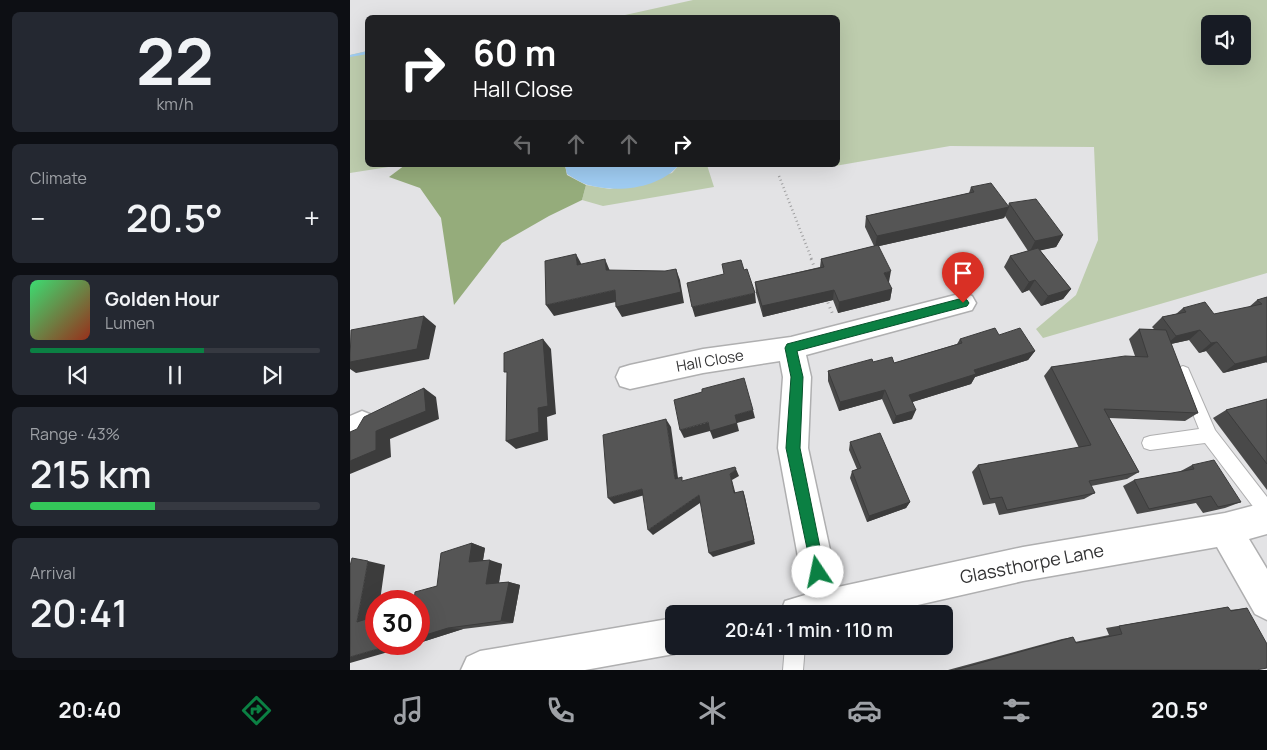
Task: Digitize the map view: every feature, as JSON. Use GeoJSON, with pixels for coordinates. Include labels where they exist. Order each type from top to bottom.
{"type":"FeatureCollection","features":[{"type":"Feature","properties":{"kind":"street","name":"Hall Close"},"geometry":{"type":"LineString","coordinates":[[630,377],[703,360],[791,348],[963,303]]}},
{"type":"Feature","properties":{"kind":"street"},"geometry":{"type":"LineString","coordinates":[[791,348],[797,377],[793,448],[810,605]]}},
{"type":"Feature","properties":{"kind":"street","name":"Glassthorpe Lane"},"geometry":{"type":"LineString","coordinates":[[838,605],[1023,564],[1224,529],[1267,518]]}},
{"type":"Feature","properties":{"kind":"street"},"geometry":{"type":"LineString","coordinates":[[1224,529],[1267,602]]}},
{"type":"Feature","properties":{"kind":"street"},"geometry":{"type":"LineString","coordinates":[[480,670],[665,638]]}},
{"type":"Feature","properties":{"kind":"lane"},"geometry":{"type":"LineString","coordinates":[[1183,372],[1210,435],[1267,512]]}},
{"type":"Feature","properties":{"kind":"lane"},"geometry":{"type":"LineString","coordinates":[[1150,443],[1210,435]]}},
{"type":"Feature","properties":{"kind":"lane"},"geometry":{"type":"LineString","coordinates":[[793,670],[794,655]]}},
{"type":"Feature","properties":{"kind":"path"},"geometry":{"type":"LineString","coordinates":[[778,176],[816,273]]}},
{"type":"Feature","properties":{"kind":"path"},"geometry":{"type":"LineString","coordinates":[[823,291],[841,335]]}},
{"type":"Feature","properties":{"kind":"green space"},"geometry":{"type":"Polygon","coordinates":[[[693,0],[1267,0],[1267,273],[1043,338],[1036,329],[1076,295],[1098,240],[1094,147],[950,146],[840,165],[840,15],[625,15],[693,0]]]}},
{"type":"Feature","properties":{"kind":"green space"},"geometry":{"type":"Polygon","coordinates":[[[365,51],[365,167],[388,167],[350,173],[350,55],[365,51]]]}},
{"type":"Feature","properties":{"kind":"green space"},"geometry":{"type":"Polygon","coordinates":[[[402,167],[565,167],[567,175],[586,185],[582,200],[549,216],[502,243],[454,305],[441,218],[420,188],[389,177],[402,167]]]}},
{"type":"Feature","properties":{"kind":"green space"},"geometry":{"type":"Polygon","coordinates":[[[677,167],[708,167],[714,187],[603,206],[582,200],[586,185],[610,189],[672,173],[677,167]]]}},
{"type":"Feature","properties":{"kind":"water"},"geometry":{"type":"Polygon","coordinates":[[[565,167],[677,167],[670,173],[649,184],[624,189],[588,185],[567,174],[565,167]]]}},
{"type":"Feature","properties":{"kind":"building"},"geometry":{"type":"Polygon","coordinates":[[[991,183],[1009,207],[877,236],[866,216],[974,192],[971,187],[991,183]]]}},
{"type":"Feature","properties":{"kind":"building"},"geometry":{"type":"Polygon","coordinates":[[[1036,199],[1063,235],[1035,241],[1009,203],[1036,199]]]}},
{"type":"Feature","properties":{"kind":"building"},"geometry":{"type":"Polygon","coordinates":[[[878,245],[891,271],[884,273],[892,289],[839,302],[834,290],[762,306],[755,282],[824,267],[821,259],[878,245]]]}},
{"type":"Feature","properties":{"kind":"building"},"geometry":{"type":"Polygon","coordinates":[[[1038,248],[1071,289],[1048,296],[1035,280],[1029,282],[1010,256],[1038,248]]]}},
{"type":"Feature","properties":{"kind":"building"},"geometry":{"type":"Polygon","coordinates":[[[576,254],[577,265],[605,259],[606,270],[665,271],[676,269],[681,292],[616,307],[615,290],[546,305],[545,261],[576,254]]]}},
{"type":"Feature","properties":{"kind":"building"},"geometry":{"type":"Polygon","coordinates":[[[741,260],[744,270],[747,269],[755,293],[692,307],[687,283],[724,274],[722,264],[741,260]]]}},
{"type":"Feature","properties":{"kind":"building"},"geometry":{"type":"Polygon","coordinates":[[[1267,297],[1267,356],[1235,364],[1217,342],[1211,343],[1200,330],[1176,336],[1162,317],[1186,312],[1183,308],[1205,302],[1214,314],[1262,304],[1257,300],[1267,297]]]}},
{"type":"Feature","properties":{"kind":"building"},"geometry":{"type":"Polygon","coordinates":[[[424,316],[417,349],[350,362],[351,330],[424,316]]]}},
{"type":"Feature","properties":{"kind":"building"},"geometry":{"type":"Polygon","coordinates":[[[995,328],[999,335],[1020,328],[1035,351],[974,370],[976,374],[909,395],[916,410],[896,416],[885,390],[840,402],[828,371],[872,359],[873,362],[892,357],[894,363],[962,343],[960,339],[995,328]]]}},
{"type":"Feature","properties":{"kind":"building"},"geometry":{"type":"Polygon","coordinates":[[[1139,329],[1166,330],[1198,413],[1104,409],[1139,472],[1089,481],[1095,493],[1007,510],[1002,497],[990,499],[978,465],[1091,445],[1051,367],[1125,356],[1148,357],[1139,329]]]}},
{"type":"Feature","properties":{"kind":"building"},"geometry":{"type":"Polygon","coordinates":[[[543,339],[548,406],[538,408],[539,432],[506,441],[507,372],[504,372],[504,353],[543,339]]]}},
{"type":"Feature","properties":{"kind":"building"},"geometry":{"type":"Polygon","coordinates":[[[744,378],[753,410],[735,415],[737,423],[710,431],[708,422],[680,430],[674,400],[702,392],[702,389],[744,378]]]}},
{"type":"Feature","properties":{"kind":"building"},"geometry":{"type":"Polygon","coordinates":[[[424,388],[426,411],[376,431],[376,450],[350,461],[350,432],[357,429],[364,417],[424,388]]]}},
{"type":"Feature","properties":{"kind":"building"},"geometry":{"type":"Polygon","coordinates":[[[1267,399],[1267,464],[1226,410],[1267,399]]]}},
{"type":"Feature","properties":{"kind":"building"},"geometry":{"type":"Polygon","coordinates":[[[666,419],[675,479],[682,477],[682,481],[735,467],[736,469],[730,474],[734,493],[743,491],[754,540],[709,553],[699,495],[648,530],[642,489],[608,498],[603,435],[666,419]]]}},
{"type":"Feature","properties":{"kind":"building"},"geometry":{"type":"Polygon","coordinates":[[[880,433],[910,502],[869,516],[852,471],[861,468],[850,442],[880,433]]]}},
{"type":"Feature","properties":{"kind":"building"},"geometry":{"type":"Polygon","coordinates":[[[1214,460],[1241,502],[1218,507],[1211,496],[1149,509],[1134,480],[1194,469],[1192,465],[1214,460]]]}},
{"type":"Feature","properties":{"kind":"building"},"geometry":{"type":"Polygon","coordinates":[[[472,543],[469,562],[490,560],[486,584],[509,582],[501,621],[448,628],[430,634],[430,590],[422,590],[437,586],[441,553],[472,543]]]}},
{"type":"Feature","properties":{"kind":"building"},"geometry":{"type":"Polygon","coordinates":[[[352,558],[368,561],[357,622],[365,619],[365,653],[350,657],[350,566],[352,558]]]}},
{"type":"Feature","properties":{"kind":"building"},"geometry":{"type":"Polygon","coordinates":[[[1228,607],[1231,611],[1247,608],[1267,644],[1267,668],[1256,670],[955,670],[1073,637],[1076,643],[1122,634],[1119,626],[1228,607]]]}},
{"type":"Feature","properties":{"kind":"waterway"},"geometry":{"type":"LineString","coordinates":[[350,56],[365,53]]}},
{"type":"Feature","properties":{"kind":"route"},"geometry":{"type":"LineString","coordinates":[[818,572],[793,448],[797,377],[791,348],[963,303]]}}]}
